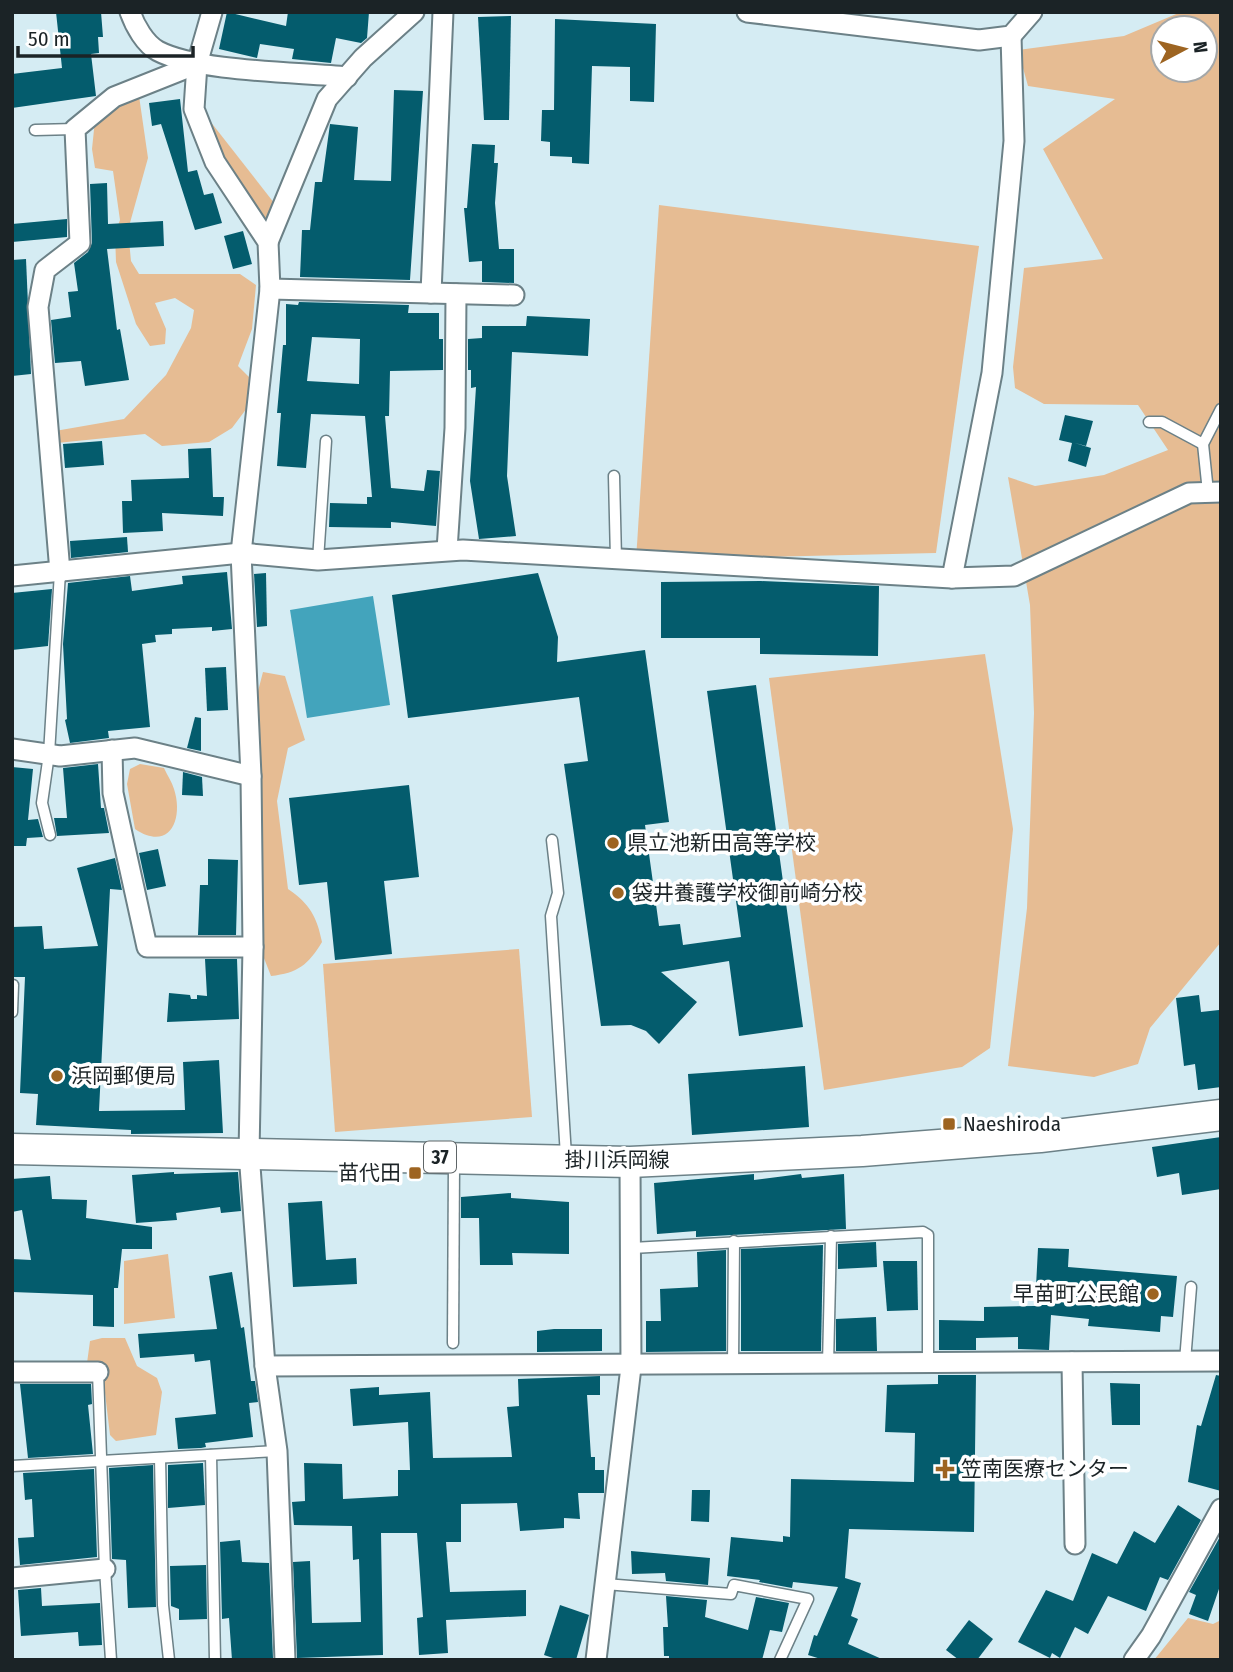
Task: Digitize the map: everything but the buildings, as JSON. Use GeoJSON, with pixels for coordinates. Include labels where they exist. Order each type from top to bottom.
{"type":"FeatureCollection","features":[{"type":"Feature","properties":{"kind":"main road","name":"掛川浜岡線"},"geometry":{"type":"LineString","coordinates":[[12,1149],[630,1162],[862,1151],[1040,1137],[1221,1115]]}},
{"type":"Feature","properties":{"kind":"street"},"geometry":{"type":"LineString","coordinates":[[130,12],[136,28],[156,51],[197,64],[347,77]]}},
{"type":"Feature","properties":{"kind":"street"},"geometry":{"type":"LineString","coordinates":[[212,12],[197,64],[196,113],[215,162],[268,242]]}},
{"type":"Feature","properties":{"kind":"street"},"geometry":{"type":"LineString","coordinates":[[285,1660],[277,1451],[265,1366],[249,1153],[253,947],[251,776],[241,554],[270,289],[268,242],[327,99],[414,12]]}},
{"type":"Feature","properties":{"kind":"street"},"geometry":{"type":"LineString","coordinates":[[431,293],[443,12]]}},
{"type":"Feature","properties":{"kind":"street"},"geometry":{"type":"LineString","coordinates":[[747,12],[979,40],[1011,36],[1032,12]]}},
{"type":"Feature","properties":{"kind":"street"},"geometry":{"type":"LineString","coordinates":[[952,578],[992,373],[1014,141],[1011,36]]}},
{"type":"Feature","properties":{"kind":"street"},"geometry":{"type":"LineString","coordinates":[[60,572],[38,307],[45,270],[80,243],[75,129],[114,97],[197,64]]}},
{"type":"Feature","properties":{"kind":"street"},"geometry":{"type":"LineString","coordinates":[[270,289],[514,295]]}},
{"type":"Feature","properties":{"kind":"street"},"geometry":{"type":"LineString","coordinates":[[447,550],[455,428],[456,294]]}},
{"type":"Feature","properties":{"kind":"street"},"geometry":{"type":"LineString","coordinates":[[12,576],[241,554],[318,559],[447,550],[952,578],[1014,576],[1189,493],[1214,492]]}},
{"type":"Feature","properties":{"kind":"street"},"geometry":{"type":"LineString","coordinates":[[12,749],[49,754],[135,748],[251,776]]}},
{"type":"Feature","properties":{"kind":"street"},"geometry":{"type":"LineString","coordinates":[[112,750],[113,793],[147,947],[253,947]]}},
{"type":"Feature","properties":{"kind":"street"},"geometry":{"type":"LineString","coordinates":[[596,1660],[631,1367],[630,1162]]}},
{"type":"Feature","properties":{"kind":"street"},"geometry":{"type":"LineString","coordinates":[[265,1366],[631,1367],[1221,1361]]}},
{"type":"Feature","properties":{"kind":"street"},"geometry":{"type":"LineString","coordinates":[[1072,1362],[1075,1544]]}},
{"type":"Feature","properties":{"kind":"street"},"geometry":{"type":"LineString","coordinates":[[12,1372],[98,1372]]}},
{"type":"Feature","properties":{"kind":"street"},"geometry":{"type":"LineString","coordinates":[[1134,1660],[1151,1636],[1221,1509]]}},
{"type":"Feature","properties":{"kind":"street"},"geometry":{"type":"LineString","coordinates":[[12,1578],[104,1569]]}},
{"type":"Feature","properties":{"kind":"lane"},"geometry":{"type":"LineString","coordinates":[[35,130],[75,129]]}},
{"type":"Feature","properties":{"kind":"lane"},"geometry":{"type":"LineString","coordinates":[[1214,492],[1203,444],[1221,409]]}},
{"type":"Feature","properties":{"kind":"lane"},"geometry":{"type":"LineString","coordinates":[[1149,422],[1162,422],[1203,444]]}},
{"type":"Feature","properties":{"kind":"lane"},"geometry":{"type":"LineString","coordinates":[[318,559],[326,441]]}},
{"type":"Feature","properties":{"kind":"lane"},"geometry":{"type":"LineString","coordinates":[[614,476],[616,559]]}},
{"type":"Feature","properties":{"kind":"lane"},"geometry":{"type":"LineString","coordinates":[[50,835],[42,803],[49,754],[60,572]]}},
{"type":"Feature","properties":{"kind":"lane"},"geometry":{"type":"LineString","coordinates":[[552,840],[558,893],[551,916],[566,1160]]}},
{"type":"Feature","properties":{"kind":"lane"},"geometry":{"type":"LineString","coordinates":[[12,1012],[13,985]]}},
{"type":"Feature","properties":{"kind":"lane"},"geometry":{"type":"LineString","coordinates":[[453,1343],[454,1158]]}},
{"type":"Feature","properties":{"kind":"lane"},"geometry":{"type":"LineString","coordinates":[[632,1248],[923,1232],[928,1235],[928,1364]]}},
{"type":"Feature","properties":{"kind":"lane"},"geometry":{"type":"LineString","coordinates":[[828,1365],[831,1236]]}},
{"type":"Feature","properties":{"kind":"lane"},"geometry":{"type":"LineString","coordinates":[[733,1366],[734,1241]]}},
{"type":"Feature","properties":{"kind":"lane"},"geometry":{"type":"LineString","coordinates":[[1185,1361],[1191,1287]]}},
{"type":"Feature","properties":{"kind":"lane"},"geometry":{"type":"LineString","coordinates":[[98,1372],[104,1569],[111,1660]]}},
{"type":"Feature","properties":{"kind":"lane"},"geometry":{"type":"LineString","coordinates":[[12,1466],[277,1451]]}},
{"type":"Feature","properties":{"kind":"lane"},"geometry":{"type":"LineString","coordinates":[[211,1455],[215,1660]]}},
{"type":"Feature","properties":{"kind":"lane"},"geometry":{"type":"LineString","coordinates":[[160,1458],[163,1605],[169,1660]]}},
{"type":"Feature","properties":{"kind":"lane"},"geometry":{"type":"LineString","coordinates":[[605,1584],[731,1594],[734,1585],[808,1599],[780,1660]]}},
{"type":"Feature","properties":{"kind":"shaded area"},"geometry":{"type":"Polygon","coordinates":[[[1221,12],[1221,942],[1150,1028],[1138,1064],[1094,1077],[1008,1066],[1027,908],[1034,713],[1030,605],[1008,477],[1035,486],[1104,475],[1168,450],[1138,405],[1044,404],[1015,388],[1013,367],[1024,268],[1103,259],[1043,149],[1115,99],[1028,86],[1018,50],[1124,36],[1149,25],[1149,84],[1219,84],[1219,14],[1176,14],[1221,12]]]}},
{"type":"Feature","properties":{"kind":"shaded area"},"geometry":{"type":"Polygon","coordinates":[[[138,89],[148,158],[128,230],[131,261],[139,274],[240,274],[256,285],[252,329],[238,366],[249,377],[247,408],[232,428],[209,442],[162,446],[145,434],[57,443],[55,431],[124,419],[166,375],[191,328],[194,310],[175,298],[155,303],[166,329],[165,344],[150,346],[136,324],[116,262],[115,234],[120,220],[113,171],[95,168],[92,149],[95,120],[138,89]]]}},
{"type":"Feature","properties":{"kind":"shaded area"},"geometry":{"type":"Polygon","coordinates":[[[199,107],[278,208],[268,234],[218,161],[199,107]]]}},
{"type":"Feature","properties":{"kind":"shaded area"},"geometry":{"type":"Polygon","coordinates":[[[659,205],[979,246],[936,553],[636,560],[659,205]]]}},
{"type":"Feature","properties":{"kind":"shaded area"},"geometry":{"type":"Polygon","coordinates":[[[985,654],[1013,829],[990,1048],[962,1067],[824,1090],[769,678],[985,654]]]}},
{"type":"Feature","properties":{"kind":"shaded area"},"geometry":{"type":"Polygon","coordinates":[[[263,672],[285,676],[305,740],[288,748],[277,801],[288,889],[302,900],[311,912],[322,942],[312,957],[295,970],[271,976],[260,948],[256,749],[257,695],[263,672]]]}},
{"type":"Feature","properties":{"kind":"shaded area"},"geometry":{"type":"Polygon","coordinates":[[[140,764],[164,768],[173,786],[177,812],[171,829],[165,835],[147,835],[135,829],[127,784],[130,769],[140,764]]]}},
{"type":"Feature","properties":{"kind":"shaded area"},"geometry":{"type":"Polygon","coordinates":[[[519,949],[532,1117],[335,1132],[323,964],[519,949]]]}},
{"type":"Feature","properties":{"kind":"shaded area"},"geometry":{"type":"Polygon","coordinates":[[[168,1254],[175,1318],[124,1324],[124,1261],[168,1254]]]}},
{"type":"Feature","properties":{"kind":"shaded area"},"geometry":{"type":"Polygon","coordinates":[[[125,1338],[137,1366],[157,1378],[162,1392],[156,1435],[116,1441],[110,1435],[105,1393],[87,1363],[90,1341],[125,1338]]]}},
{"type":"Feature","properties":{"kind":"shaded area"},"geometry":{"type":"Polygon","coordinates":[[[1188,1618],[1213,1624],[1221,1620],[1221,1660],[1154,1660],[1188,1618]]]}},
{"type":"Feature","properties":{"kind":"water"},"geometry":{"type":"Polygon","coordinates":[[[373,596],[390,705],[307,718],[290,610],[373,596]]]}},
{"type":"Feature","properties":{"kind":"place","name":"県立池新田高等学校"},"geometry":{"type":"Point","coordinates":[613,843]}},
{"type":"Feature","properties":{"kind":"place","name":"袋井養護学校御前崎分校"},"geometry":{"type":"Point","coordinates":[618,893]}},
{"type":"Feature","properties":{"kind":"place","name":"浜岡郵便局"},"geometry":{"type":"Point","coordinates":[57,1076]}},
{"type":"Feature","properties":{"kind":"place","name":"Naeshiroda"},"geometry":{"type":"Point","coordinates":[949,1124]}},
{"type":"Feature","properties":{"kind":"place","name":"苗代田"},"geometry":{"type":"Point","coordinates":[415,1173]}},
{"type":"Feature","properties":{"kind":"place","name":"早苗町公民館"},"geometry":{"type":"Point","coordinates":[1153,1294]}},
{"type":"Feature","properties":{"kind":"place","name":"笠南医療センター"},"geometry":{"type":"Point","coordinates":[945,1469]}}]}
